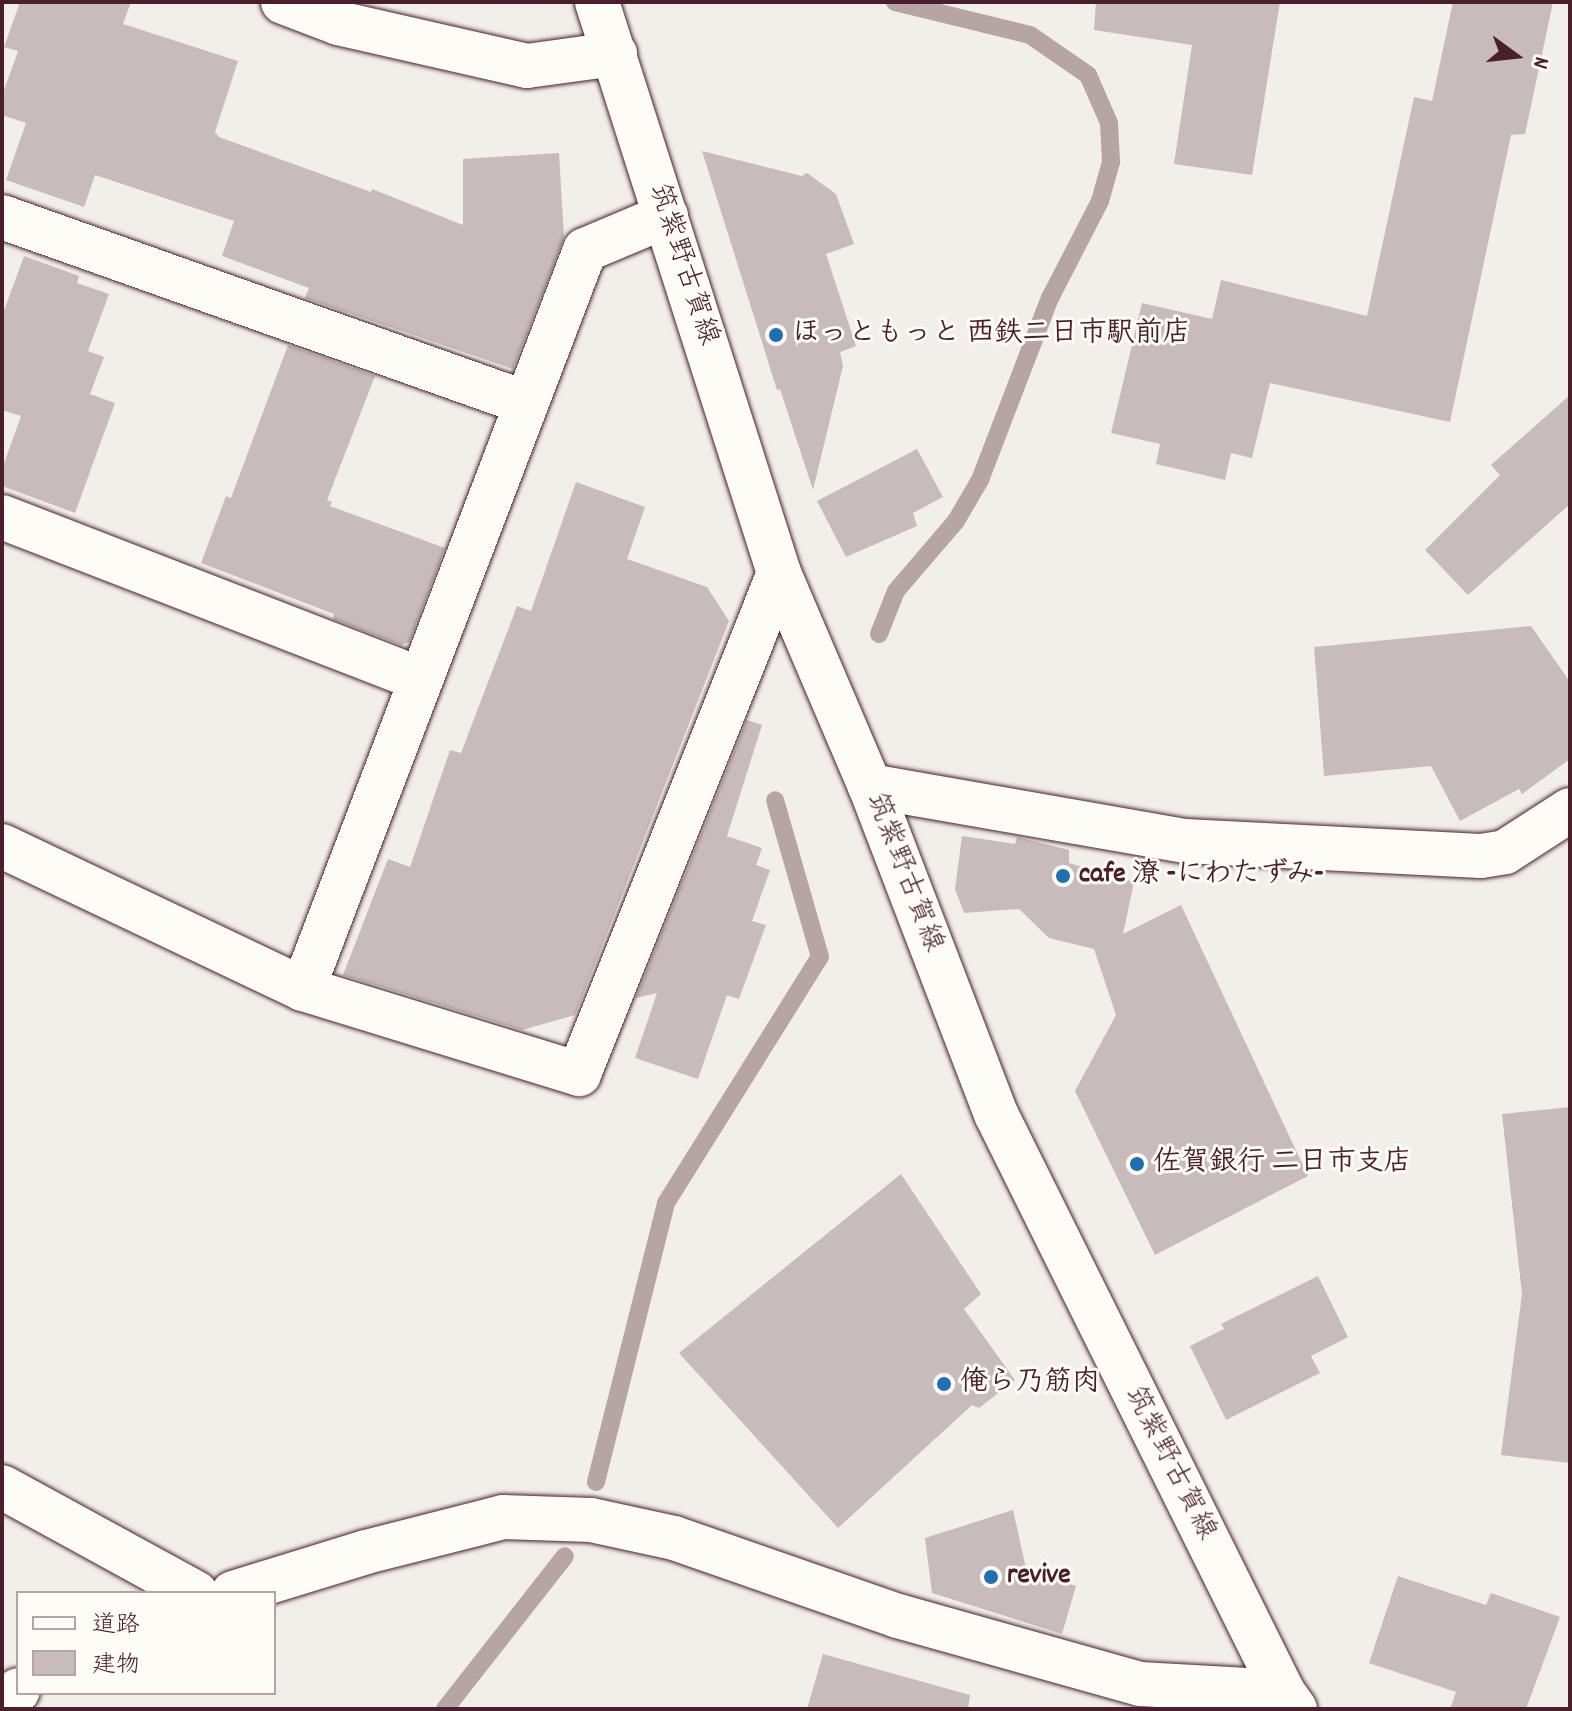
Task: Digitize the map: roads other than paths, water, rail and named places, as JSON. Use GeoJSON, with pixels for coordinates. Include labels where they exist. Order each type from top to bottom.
{"type":"FeatureCollection","features":[{"type":"Feature","properties":{"kind":"street"},"geometry":{"type":"LineString","coordinates":[[283,2],[338,23],[527,66],[615,54]]}},
{"type":"Feature","properties":{"kind":"street","name":"筑紫野古賀線"},"geometry":{"type":"LineString","coordinates":[[597,2],[779,573],[870,786],[996,1114],[1289,1700]]}},
{"type":"Feature","properties":{"kind":"street"},"geometry":{"type":"LineString","coordinates":[[303,989],[585,250],[666,216]]}},
{"type":"Feature","properties":{"kind":"street"},"geometry":{"type":"LineString","coordinates":[[2,217],[526,403]]}},
{"type":"Feature","properties":{"kind":"street"},"geometry":{"type":"LineString","coordinates":[[2,517],[419,679]]}},
{"type":"Feature","properties":{"kind":"street"},"geometry":{"type":"LineString","coordinates":[[2,846],[303,989],[579,1074],[779,573]]}},
{"type":"Feature","properties":{"kind":"street"},"geometry":{"type":"LineString","coordinates":[[870,786],[1185,841],[1481,856],[1505,852],[1570,810]]}},
{"type":"Feature","properties":{"kind":"street"},"geometry":{"type":"LineString","coordinates":[[2,1487],[192,1591]]}},
{"type":"Feature","properties":{"kind":"street"},"geometry":{"type":"LineString","coordinates":[[239,1591],[366,1552],[503,1517],[591,1520],[674,1538],[898,1616],[1140,1684],[1289,1700]]}},
{"type":"Feature","properties":{"kind":"street"},"geometry":{"type":"LineString","coordinates":[[2,1708],[16,1692]]}},
{"type":"Feature","properties":{"kind":"waterway"},"geometry":{"type":"LineString","coordinates":[[879,634],[896,591],[956,521],[980,480],[1050,298],[1100,201],[1111,162],[1109,123],[1088,75],[1030,35],[895,2]]}},
{"type":"Feature","properties":{"kind":"waterway"},"geometry":{"type":"LineString","coordinates":[[596,1482],[666,1203],[820,957],[775,800]]}},
{"type":"Feature","properties":{"kind":"waterway"},"geometry":{"type":"LineString","coordinates":[[445,1709],[565,1556]]}},
{"type":"Feature","properties":{"kind":"place","name":"ほっともっと 西鉄二日市駅前店"},"geometry":{"type":"Point","coordinates":[776,335]}},
{"type":"Feature","properties":{"kind":"place","name":"cafe 潦 -にわたずみ-"},"geometry":{"type":"Point","coordinates":[1063,876]}},
{"type":"Feature","properties":{"kind":"place","name":"佐賀銀行 二日市支店"},"geometry":{"type":"Point","coordinates":[1137,1164]}},
{"type":"Feature","properties":{"kind":"place","name":"俺ら乃筋肉"},"geometry":{"type":"Point","coordinates":[944,1384]}},
{"type":"Feature","properties":{"kind":"place","name":"revive"},"geometry":{"type":"Point","coordinates":[991,1577]}}]}
